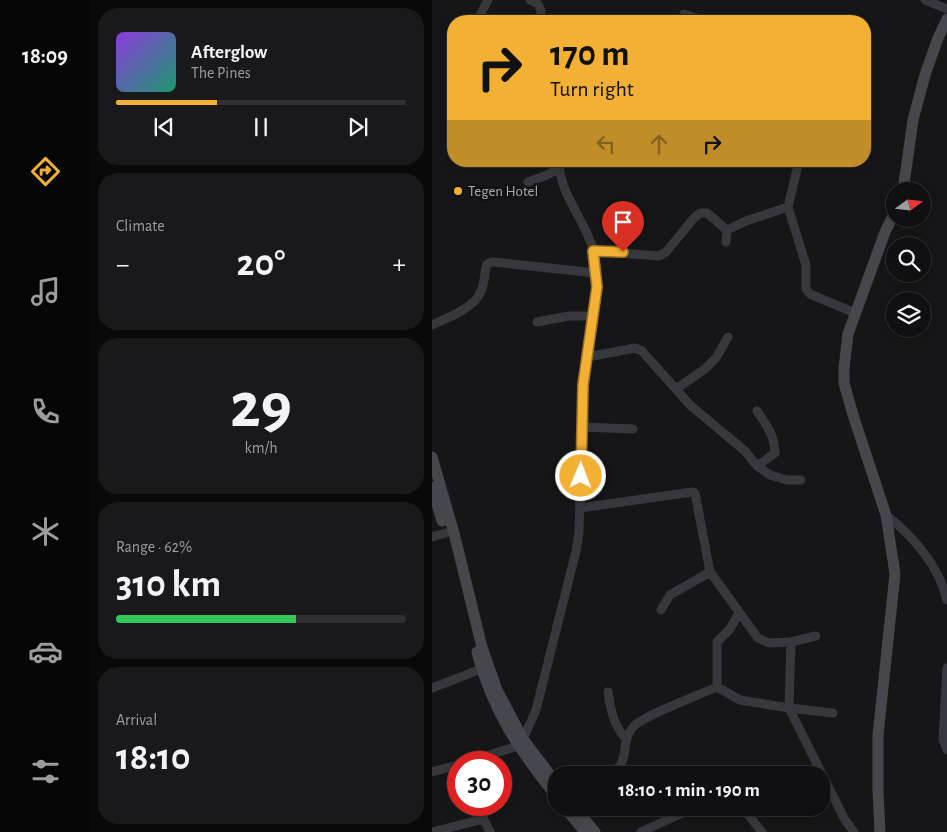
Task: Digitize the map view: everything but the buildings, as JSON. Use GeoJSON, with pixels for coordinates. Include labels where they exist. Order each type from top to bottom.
{"type":"FeatureCollection","features":[{"type":"Feature","properties":{"kind":"street"},"geometry":{"type":"LineString","coordinates":[[480,15],[488,0]]}},
{"type":"Feature","properties":{"kind":"street"},"geometry":{"type":"LineString","coordinates":[[530,0],[538,4],[541,15]]}},
{"type":"Feature","properties":{"kind":"street"},"geometry":{"type":"LineString","coordinates":[[925,0],[946,8]]}},
{"type":"Feature","properties":{"kind":"street"},"geometry":{"type":"LineString","coordinates":[[904,182],[912,120],[925,75],[946,19]]}},
{"type":"Feature","properties":{"kind":"street"},"geometry":{"type":"LineString","coordinates":[[528,182],[547,175],[557,167]]}},
{"type":"Feature","properties":{"kind":"street"},"geometry":{"type":"LineString","coordinates":[[497,751],[520,743],[536,710],[579,533],[583,385],[597,287],[593,251],[564,186],[559,167]]}},
{"type":"Feature","properties":{"kind":"street"},"geometry":{"type":"LineString","coordinates":[[798,167],[788,207],[806,265],[806,289],[808,292],[855,313]]}},
{"type":"Feature","properties":{"kind":"street"},"geometry":{"type":"LineString","coordinates":[[727,230],[746,221],[788,207]]}},
{"type":"Feature","properties":{"kind":"street"},"geometry":{"type":"LineString","coordinates":[[593,251],[659,256],[666,252],[694,218],[700,214],[707,213],[727,230]]}},
{"type":"Feature","properties":{"kind":"street"},"geometry":{"type":"LineString","coordinates":[[880,832],[878,734],[895,574],[886,515],[853,415],[844,383],[844,368],[848,334],[887,228]]}},
{"type":"Feature","properties":{"kind":"street"},"geometry":{"type":"LineString","coordinates":[[726,242],[727,230]]}},
{"type":"Feature","properties":{"kind":"street"},"geometry":{"type":"LineString","coordinates":[[432,325],[467,307],[480,295],[487,264],[493,262],[596,273]]}},
{"type":"Feature","properties":{"kind":"street"},"geometry":{"type":"LineString","coordinates":[[537,322],[569,316],[592,316]]}},
{"type":"Feature","properties":{"kind":"street"},"geometry":{"type":"LineString","coordinates":[[676,389],[716,358],[728,337]]}},
{"type":"Feature","properties":{"kind":"street"},"geometry":{"type":"LineString","coordinates":[[587,357],[634,348],[642,351],[690,406],[745,451],[757,466],[770,475],[787,480],[800,480]]}},
{"type":"Feature","properties":{"kind":"street"},"geometry":{"type":"LineString","coordinates":[[757,411],[769,428],[774,441],[774,453],[757,466]]}},
{"type":"Feature","properties":{"kind":"street"},"geometry":{"type":"LineString","coordinates":[[582,427],[633,429]]}},
{"type":"Feature","properties":{"kind":"street"},"geometry":{"type":"LineString","coordinates":[[432,457],[435,485],[446,533],[481,669],[494,704],[548,785]]}},
{"type":"Feature","properties":{"kind":"street"},"geometry":{"type":"LineString","coordinates":[[435,485],[482,647],[497,690],[520,743],[548,774]]}},
{"type":"Feature","properties":{"kind":"street"},"geometry":{"type":"LineString","coordinates":[[580,508],[695,492],[710,572],[758,638],[763,642],[769,643],[791,642],[816,636]]}},
{"type":"Feature","properties":{"kind":"street"},"geometry":{"type":"LineString","coordinates":[[886,515],[904,529],[931,563],[944,588],[946,600]]}},
{"type":"Feature","properties":{"kind":"street"},"geometry":{"type":"LineString","coordinates":[[432,537],[446,533]]}},
{"type":"Feature","properties":{"kind":"street"},"geometry":{"type":"LineString","coordinates":[[661,610],[670,595],[710,572]]}},
{"type":"Feature","properties":{"kind":"street"},"geometry":{"type":"LineString","coordinates":[[717,687],[717,642],[730,629],[739,613]]}},
{"type":"Feature","properties":{"kind":"street"},"geometry":{"type":"LineString","coordinates":[[791,642],[789,708],[845,820],[854,832]]}},
{"type":"Feature","properties":{"kind":"street"},"geometry":{"type":"LineString","coordinates":[[946,668],[943,739],[946,750]]}},
{"type":"Feature","properties":{"kind":"street"},"geometry":{"type":"LineString","coordinates":[[432,688],[481,669]]}},
{"type":"Feature","properties":{"kind":"street"},"geometry":{"type":"LineString","coordinates":[[717,687],[740,700],[833,713]]}},
{"type":"Feature","properties":{"kind":"street"},"geometry":{"type":"LineString","coordinates":[[620,766],[622,764],[626,739],[633,727],[640,722],[717,687]]}},
{"type":"Feature","properties":{"kind":"street"},"geometry":{"type":"LineString","coordinates":[[608,692],[617,728],[626,739]]}},
{"type":"Feature","properties":{"kind":"street"},"geometry":{"type":"LineString","coordinates":[[432,772],[447,768]]}},
{"type":"Feature","properties":{"kind":"street"},"geometry":{"type":"LineString","coordinates":[[482,816],[490,832]]}},
{"type":"Feature","properties":{"kind":"street"},"geometry":{"type":"LineString","coordinates":[[572,816],[585,832]]}},
{"type":"Feature","properties":{"kind":"street"},"geometry":{"type":"LineString","coordinates":[[582,816],[595,832]]}},
{"type":"Feature","properties":{"kind":"street"},"geometry":{"type":"LineString","coordinates":[[641,832],[676,816]]}},
{"type":"Feature","properties":{"kind":"street"},"geometry":{"type":"LineString","coordinates":[[749,816],[762,832]]}},
{"type":"Feature","properties":{"kind":"street"},"geometry":{"type":"LineString","coordinates":[[433,832],[444,831],[483,819]]}},
{"type":"Feature","properties":{"kind":"place","name":"Tegen Hotel"},"geometry":{"type":"Point","coordinates":[458,191]}},
{"type":"Feature","properties":{"kind":"route"},"geometry":{"type":"LineString","coordinates":[[581,476],[583,385],[597,287],[593,251],[623,252]]}}]}
